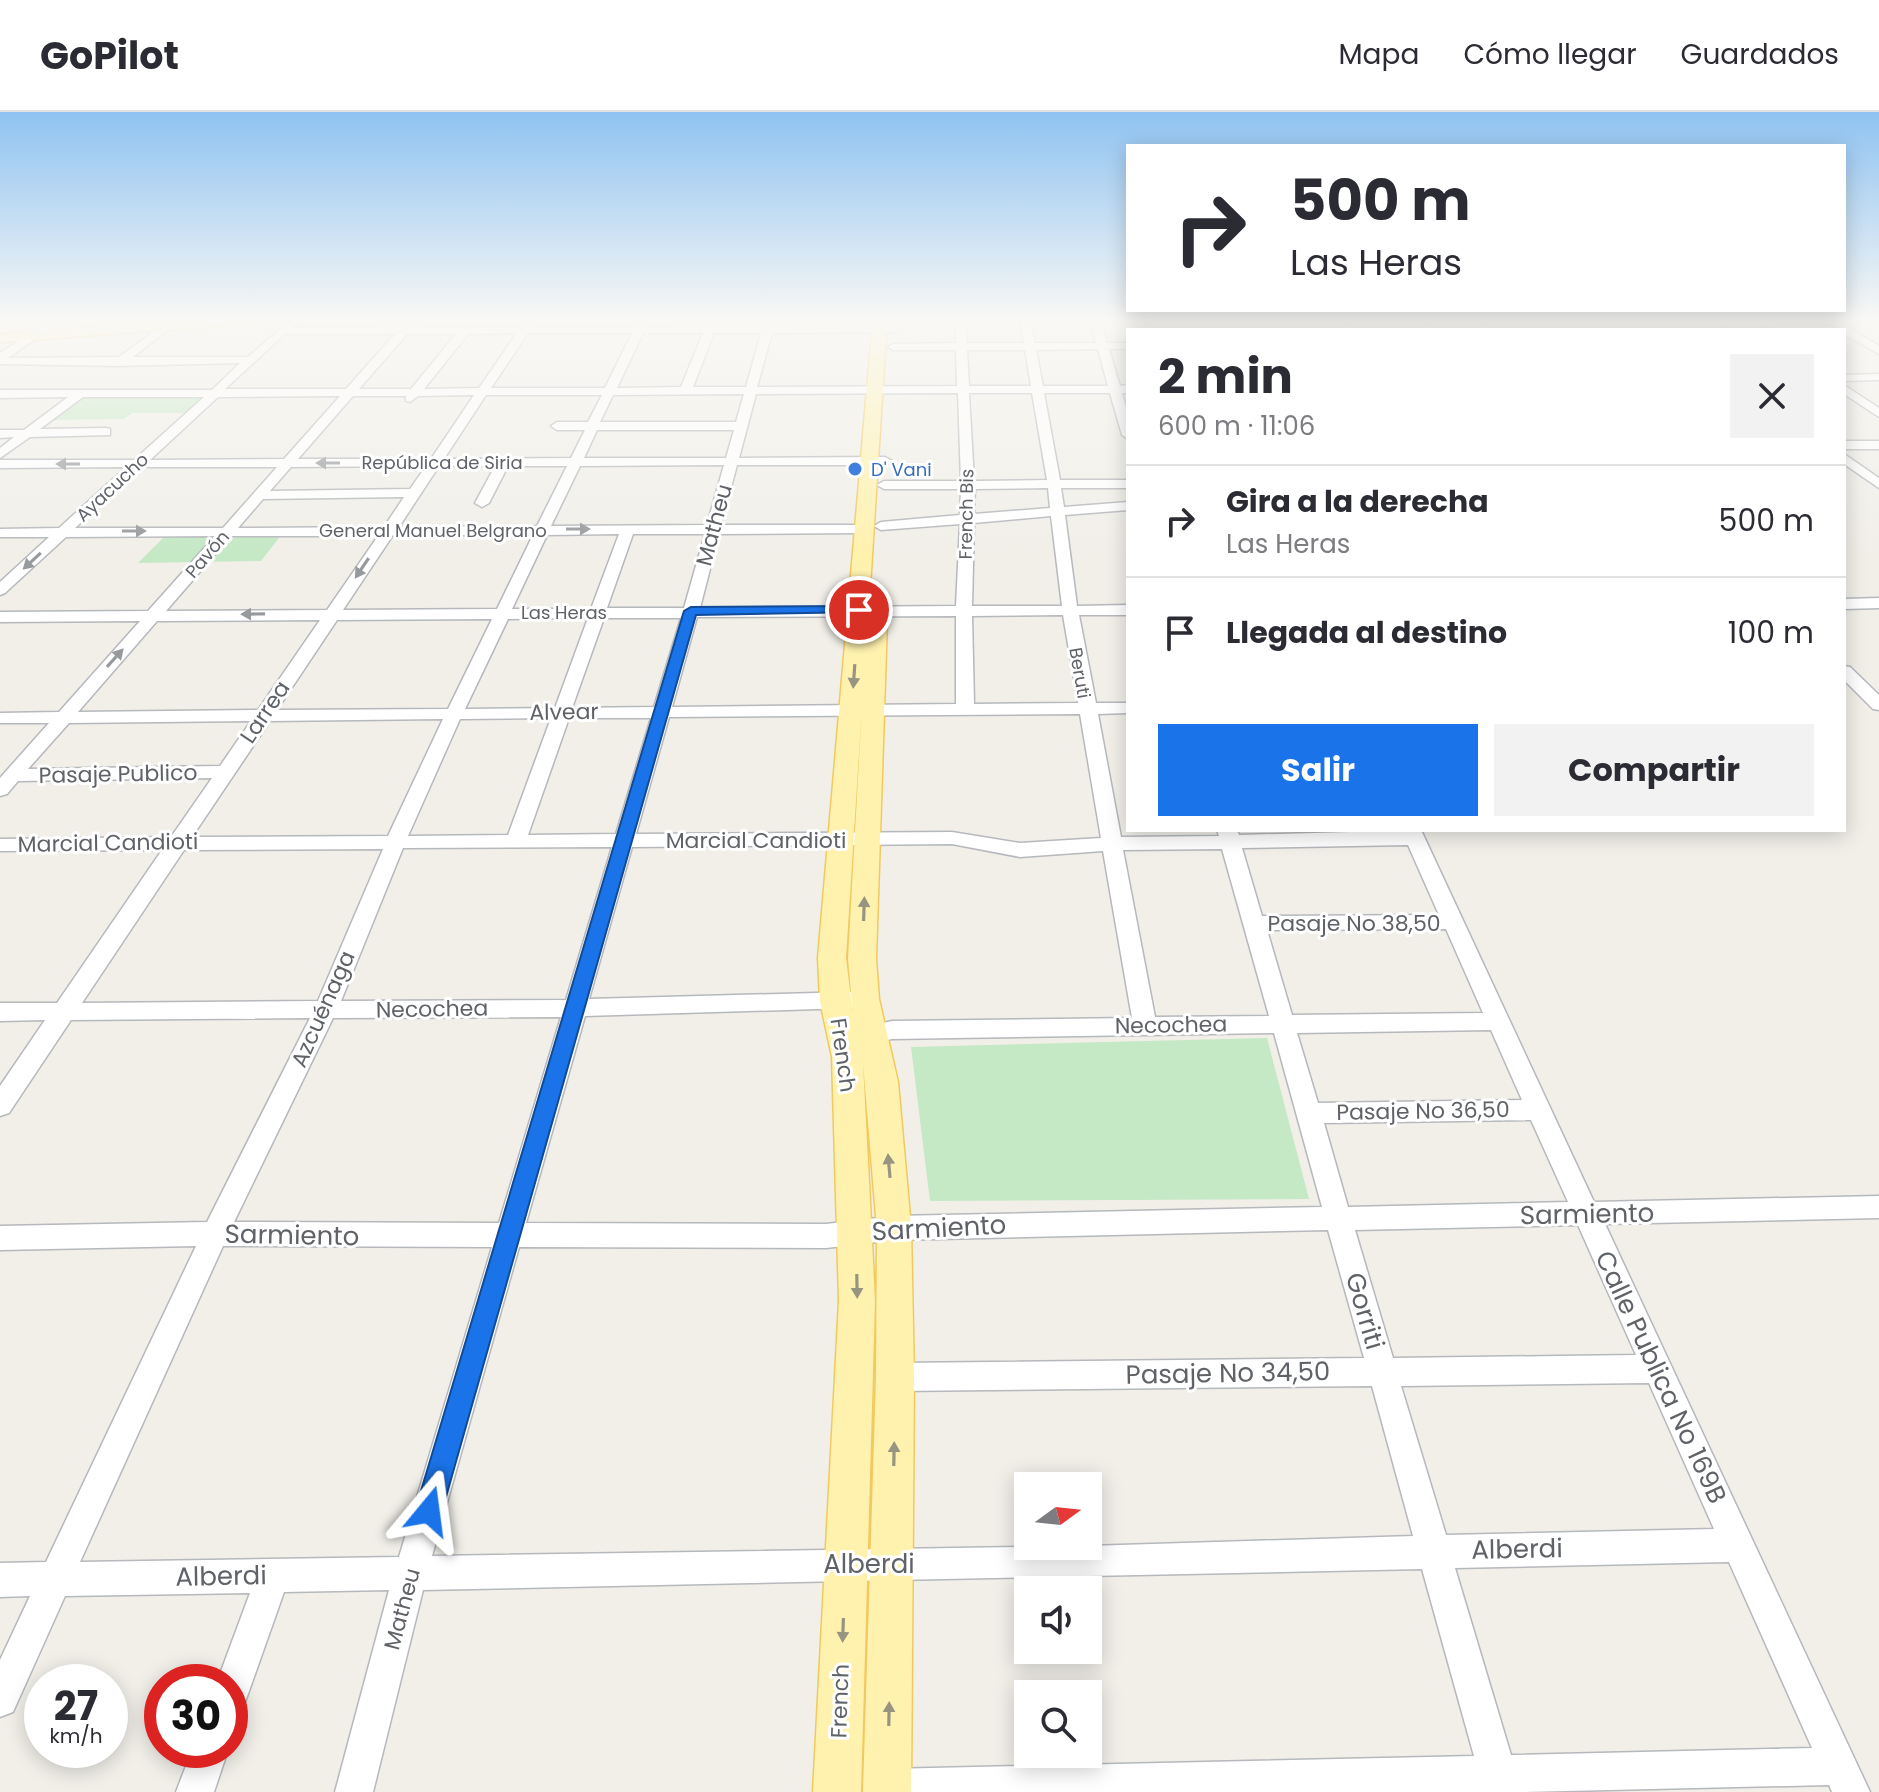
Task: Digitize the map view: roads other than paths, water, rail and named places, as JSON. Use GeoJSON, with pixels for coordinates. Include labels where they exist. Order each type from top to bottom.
{"type":"FeatureCollection","features":[{"type":"Feature","properties":{"kind":"main road","name":"French"},"geometry":{"type":"LineString","coordinates":[[837,1792],[857,1301],[858,1037],[850,1000],[862,959],[854,840],[872,605],[873,527],[881,397]]}},
{"type":"Feature","properties":{"kind":"main road","name":"French"},"geometry":{"type":"LineString","coordinates":[[877,461],[884,485],[873,527],[880,554]]}},
{"type":"Feature","properties":{"kind":"main road","name":"French"},"geometry":{"type":"LineString","coordinates":[[858,1037],[882,1082],[894,1228],[895,1377],[887,1790]]}},
{"type":"Feature","properties":{"kind":"street"},"geometry":{"type":"LineString","coordinates":[[0,454],[74,397]]}},
{"type":"Feature","properties":{"kind":"street","name":"Ayacucho"},"geometry":{"type":"LineString","coordinates":[[0,590],[210,397]]}},
{"type":"Feature","properties":{"kind":"street","name":"Pavón"},"geometry":{"type":"LineString","coordinates":[[6,782],[345,397]]}},
{"type":"Feature","properties":{"kind":"street"},"geometry":{"type":"LineString","coordinates":[[404,406],[411,397]]}},
{"type":"Feature","properties":{"kind":"street","name":"Larrea"},"geometry":{"type":"LineString","coordinates":[[0,1106],[478,397]]}},
{"type":"Feature","properties":{"kind":"street","name":"Azcuénaga"},"geometry":{"type":"LineString","coordinates":[[0,1699],[215,1234],[325,1011],[396,841],[604,397]]}},
{"type":"Feature","properties":{"kind":"street","name":"Matheu"},"geometry":{"type":"LineString","coordinates":[[354,1792],[411,1572],[691,611],[749,397]]}},
{"type":"Feature","properties":{"kind":"street","name":"French Bis"},"geometry":{"type":"LineString","coordinates":[[964,397],[968,485],[965,709]]}},
{"type":"Feature","properties":{"kind":"street","name":"Beruti"},"geometry":{"type":"LineString","coordinates":[[1040,397],[1086,708],[1145,1025]]}},
{"type":"Feature","properties":{"kind":"street"},"geometry":{"type":"LineString","coordinates":[[1123,397],[1126,420]]}},
{"type":"Feature","properties":{"kind":"street"},"geometry":{"type":"LineString","coordinates":[[1856,397],[1879,413]]}},
{"type":"Feature","properties":{"kind":"street"},"geometry":{"type":"LineString","coordinates":[[557,426],[740,426]]}},
{"type":"Feature","properties":{"kind":"street"},"geometry":{"type":"LineString","coordinates":[[0,434],[106,432]]}},
{"type":"Feature","properties":{"kind":"street"},"geometry":{"type":"LineString","coordinates":[[1846,445],[1879,445]]}},
{"type":"Feature","properties":{"kind":"street"},"geometry":{"type":"LineString","coordinates":[[1846,459],[1879,484]]}},
{"type":"Feature","properties":{"kind":"street"},"geometry":{"type":"LineString","coordinates":[[482,503],[504,461]]}},
{"type":"Feature","properties":{"kind":"street","name":"República de Siria"},"geometry":{"type":"LineString","coordinates":[[0,464],[877,461]]}},
{"type":"Feature","properties":{"kind":"street"},"geometry":{"type":"LineString","coordinates":[[884,485],[1126,484]]}},
{"type":"Feature","properties":{"kind":"street"},"geometry":{"type":"LineString","coordinates":[[257,495],[413,493]]}},
{"type":"Feature","properties":{"kind":"street"},"geometry":{"type":"LineString","coordinates":[[873,527],[1126,506]]}},
{"type":"Feature","properties":{"kind":"street","name":"General Manuel Belgrano"},"geometry":{"type":"LineString","coordinates":[[0,533],[873,527]]}},
{"type":"Feature","properties":{"kind":"street"},"geometry":{"type":"LineString","coordinates":[[516,840],[628,529]]}},
{"type":"Feature","properties":{"kind":"street"},"geometry":{"type":"LineString","coordinates":[[1846,604],[1879,603]]}},
{"type":"Feature","properties":{"kind":"street","name":"Las Heras"},"geometry":{"type":"LineString","coordinates":[[0,617],[691,611],[872,605],[964,610],[1126,610]]}},
{"type":"Feature","properties":{"kind":"street"},"geometry":{"type":"LineString","coordinates":[[1848,675],[1879,678]]}},
{"type":"Feature","properties":{"kind":"street"},"geometry":{"type":"LineString","coordinates":[[1848,675],[1879,705]]}},
{"type":"Feature","properties":{"kind":"street","name":"Alvear"},"geometry":{"type":"LineString","coordinates":[[0,718],[1126,708]]}},
{"type":"Feature","properties":{"kind":"street","name":"Pasaje Publico"},"geometry":{"type":"LineString","coordinates":[[6,782],[224,772]]}},
{"type":"Feature","properties":{"kind":"street","name":"Marcial Candioti"},"geometry":{"type":"LineString","coordinates":[[0,845],[966,839],[1020,850],[1228,836],[1413,834]]}},
{"type":"Feature","properties":{"kind":"street","name":"Calle Publica No 169B"},"geometry":{"type":"LineString","coordinates":[[1413,834],[1845,1779]]}},
{"type":"Feature","properties":{"kind":"street","name":"Gorriti"},"geometry":{"type":"LineString","coordinates":[[1228,836],[1501,1784]]}},
{"type":"Feature","properties":{"kind":"street","name":"Pasaje No 38,50"},"geometry":{"type":"LineString","coordinates":[[1254,923],[1453,922]]}},
{"type":"Feature","properties":{"kind":"street","name":"Necochea"},"geometry":{"type":"LineString","coordinates":[[0,1012],[574,1008],[850,1000]]}},
{"type":"Feature","properties":{"kind":"street","name":"Necochea"},"geometry":{"type":"LineString","coordinates":[[858,1037],[892,1030],[1498,1021]]}},
{"type":"Feature","properties":{"kind":"street","name":"Pasaje No 36,50"},"geometry":{"type":"LineString","coordinates":[[1308,1113],[1539,1110]]}},
{"type":"Feature","properties":{"kind":"street","name":"Sarmiento"},"geometry":{"type":"LineString","coordinates":[[0,1238],[215,1234],[826,1236],[894,1228],[1879,1207]]}},
{"type":"Feature","properties":{"kind":"street","name":"Pasaje No 34,50"},"geometry":{"type":"LineString","coordinates":[[895,1377],[1657,1369]]}},
{"type":"Feature","properties":{"kind":"street","name":"Alberdi"},"geometry":{"type":"LineString","coordinates":[[0,1580],[892,1565],[1737,1545]]}},
{"type":"Feature","properties":{"kind":"street"},"geometry":{"type":"LineString","coordinates":[[241,1664],[273,1575]]}},
{"type":"Feature","properties":{"kind":"street"},"geometry":{"type":"LineString","coordinates":[[195,1792],[204,1768]]}},
{"type":"Feature","properties":{"kind":"street"},"geometry":{"type":"LineString","coordinates":[[887,1790],[1845,1779]]}},
{"type":"Feature","properties":{"kind":"place","name":"D' Vani"},"geometry":{"type":"Point","coordinates":[855,469]}}]}
